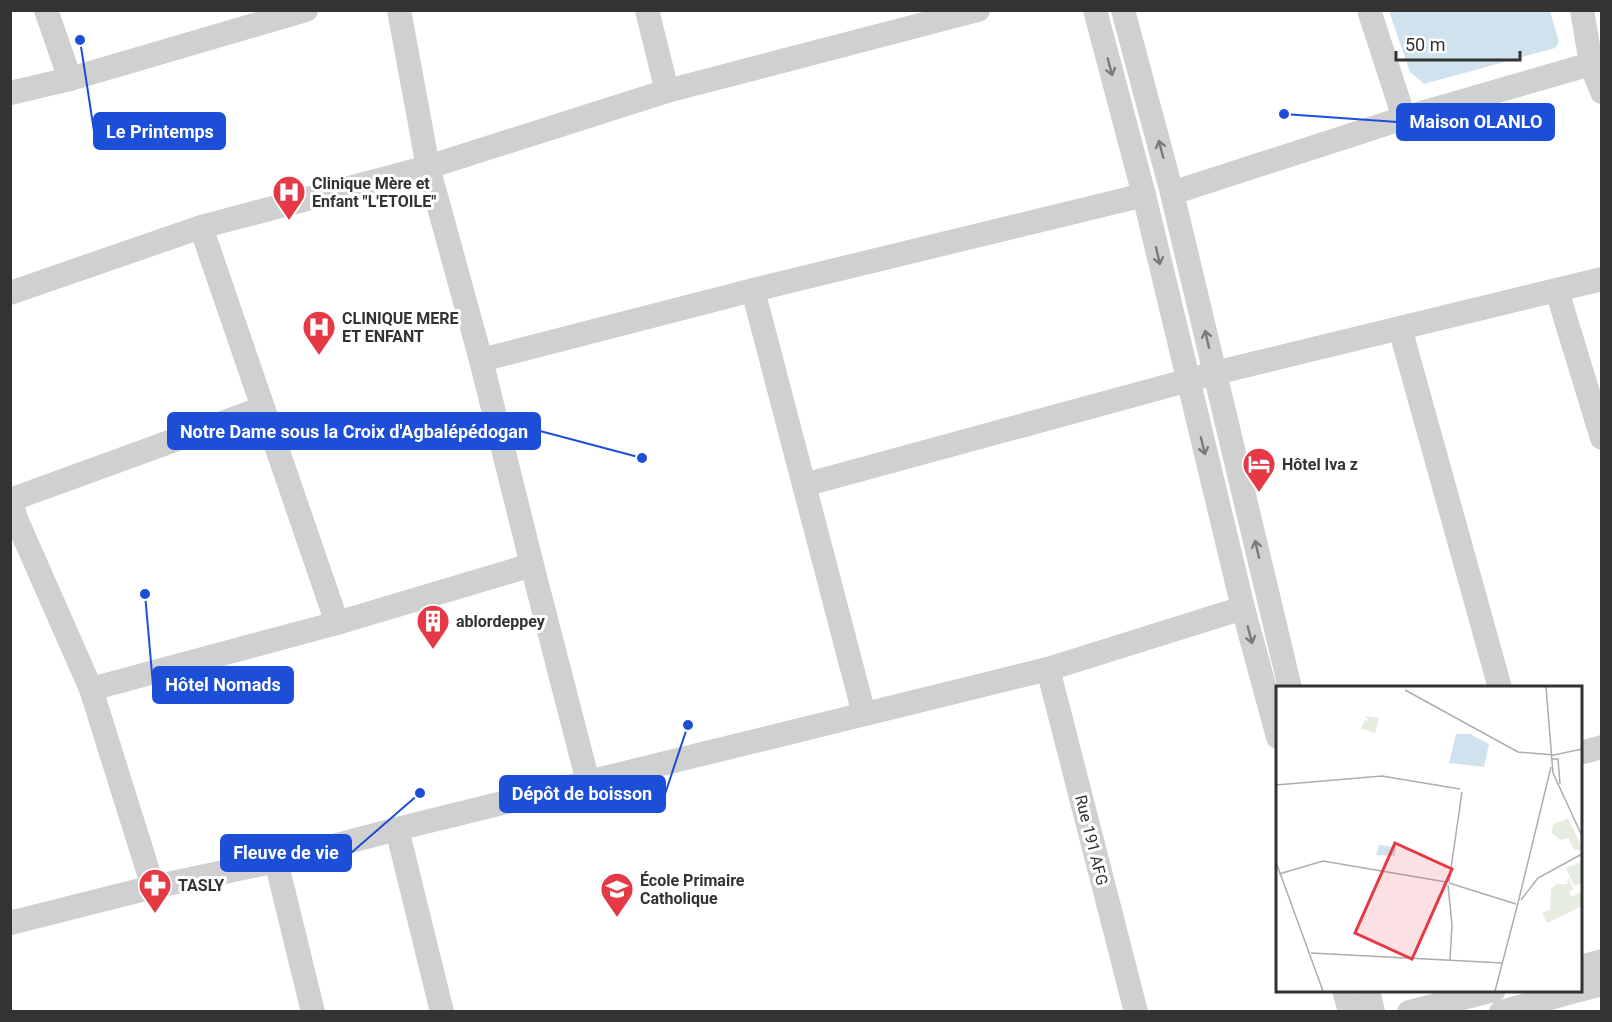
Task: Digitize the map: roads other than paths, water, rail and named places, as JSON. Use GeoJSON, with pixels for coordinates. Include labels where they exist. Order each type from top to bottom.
{"type":"FeatureCollection","features":[{"type":"Feature","properties":{"kind":"street"},"geometry":{"type":"LineString","coordinates":[[46,10],[70,79]]}},
{"type":"Feature","properties":{"kind":"street"},"geometry":{"type":"LineString","coordinates":[[10,93],[70,79],[306,10]]}},
{"type":"Feature","properties":{"kind":"street"},"geometry":{"type":"LineString","coordinates":[[399,10],[428,166],[481,360],[531,565],[588,782]]}},
{"type":"Feature","properties":{"kind":"street"},"geometry":{"type":"LineString","coordinates":[[647,10],[667,91]]}},
{"type":"Feature","properties":{"kind":"street"},"geometry":{"type":"LineString","coordinates":[[10,293],[201,227],[428,166],[885,21],[978,10]]}},
{"type":"Feature","properties":{"kind":"street"},"geometry":{"type":"LineString","coordinates":[[1095,10],[1144,195],[1243,608],[1276,730]]}},
{"type":"Feature","properties":{"kind":"street"},"geometry":{"type":"LineString","coordinates":[[1123,10],[1172,193],[1290,686]]}},
{"type":"Feature","properties":{"kind":"street"},"geometry":{"type":"LineString","coordinates":[[1369,10],[1404,118]]}},
{"type":"Feature","properties":{"kind":"street"},"geometry":{"type":"LineString","coordinates":[[1582,10],[1591,64],[1602,92]]}},
{"type":"Feature","properties":{"kind":"street"},"geometry":{"type":"LineString","coordinates":[[1172,193],[1404,118],[1591,64]]}},
{"type":"Feature","properties":{"kind":"street"},"geometry":{"type":"LineString","coordinates":[[481,360],[753,290],[1144,195]]}},
{"type":"Feature","properties":{"kind":"street"},"geometry":{"type":"LineString","coordinates":[[201,227],[337,623]]}},
{"type":"Feature","properties":{"kind":"street"},"geometry":{"type":"LineString","coordinates":[[804,485],[1215,373],[1602,279]]}},
{"type":"Feature","properties":{"kind":"street"},"geometry":{"type":"LineString","coordinates":[[753,290],[864,714]]}},
{"type":"Feature","properties":{"kind":"street"},"geometry":{"type":"LineString","coordinates":[[1557,291],[1602,438]]}},
{"type":"Feature","properties":{"kind":"street"},"geometry":{"type":"LineString","coordinates":[[1400,328],[1500,686]]}},
{"type":"Feature","properties":{"kind":"street"},"geometry":{"type":"LineString","coordinates":[[153,887],[91,689],[17,522],[10,500],[263,408]]}},
{"type":"Feature","properties":{"kind":"street"},"geometry":{"type":"LineString","coordinates":[[91,689],[337,623],[531,565]]}},
{"type":"Feature","properties":{"kind":"street"},"geometry":{"type":"LineString","coordinates":[[10,923],[153,887],[276,861],[397,829],[1048,669],[1243,608]]}},
{"type":"Feature","properties":{"kind":"street","name":"Rue 191 AFG"},"geometry":{"type":"LineString","coordinates":[[1048,669],[1136,1011]]}},
{"type":"Feature","properties":{"kind":"street"},"geometry":{"type":"LineString","coordinates":[[1582,753],[1602,747]]}},
{"type":"Feature","properties":{"kind":"street"},"geometry":{"type":"LineString","coordinates":[[397,829],[442,1011]]}},
{"type":"Feature","properties":{"kind":"street"},"geometry":{"type":"LineString","coordinates":[[276,861],[313,1011]]}},
{"type":"Feature","properties":{"kind":"street"},"geometry":{"type":"LineString","coordinates":[[1582,967],[1602,961]]}},
{"type":"Feature","properties":{"kind":"street"},"geometry":{"type":"LineString","coordinates":[[1582,989],[1602,984]]}},
{"type":"Feature","properties":{"kind":"street"},"geometry":{"type":"LineString","coordinates":[[1345,992],[1350,1011]]}},
{"type":"Feature","properties":{"kind":"street"},"geometry":{"type":"LineString","coordinates":[[1368,992],[1373,1011]]}},
{"type":"Feature","properties":{"kind":"street"},"geometry":{"type":"LineString","coordinates":[[1409,1011],[1486,992]]}},
{"type":"Feature","properties":{"kind":"street"},"geometry":{"type":"LineString","coordinates":[[1501,1011],[1572,992]]}},
{"type":"Feature","properties":{"kind":"water"},"geometry":{"type":"Polygon","coordinates":[[[1389,11],[1550,11],[1559,42],[1555,48],[1424,84],[1410,72],[1389,11]]]}},
{"type":"Feature","properties":{"kind":"place","name":"Le Printemps"},"geometry":{"type":"Point","coordinates":[80,40]}},
{"type":"Feature","properties":{"kind":"place","name":"Maison OLANLO"},"geometry":{"type":"Point","coordinates":[1284,114]}},
{"type":"Feature","properties":{"kind":"place","name":"Clinique Mère et Enfant \"L'ETOILE\""},"geometry":{"type":"Point","coordinates":[289,221]}},
{"type":"Feature","properties":{"kind":"place","name":"CLINIQUE MERE ET ENFANT"},"geometry":{"type":"Point","coordinates":[319,356]}},
{"type":"Feature","properties":{"kind":"place","name":"Notre Dame sous la Croix d'Agbalépédogan"},"geometry":{"type":"Point","coordinates":[642,458]}},
{"type":"Feature","properties":{"kind":"place","name":"Hôtel Iva z"},"geometry":{"type":"Point","coordinates":[1259,493]}},
{"type":"Feature","properties":{"kind":"place","name":"Hôtel Nomads"},"geometry":{"type":"Point","coordinates":[145,594]}},
{"type":"Feature","properties":{"kind":"place","name":"ablordeppey"},"geometry":{"type":"Point","coordinates":[433,650]}},
{"type":"Feature","properties":{"kind":"place","name":"Dépôt de boisson"},"geometry":{"type":"Point","coordinates":[688,725]}},
{"type":"Feature","properties":{"kind":"place","name":"Fleuve de vie"},"geometry":{"type":"Point","coordinates":[420,793]}},
{"type":"Feature","properties":{"kind":"place","name":"TASLY"},"geometry":{"type":"Point","coordinates":[155,914]}},
{"type":"Feature","properties":{"kind":"place","name":"École Primaire Catholique"},"geometry":{"type":"Point","coordinates":[617,918]}}]}
